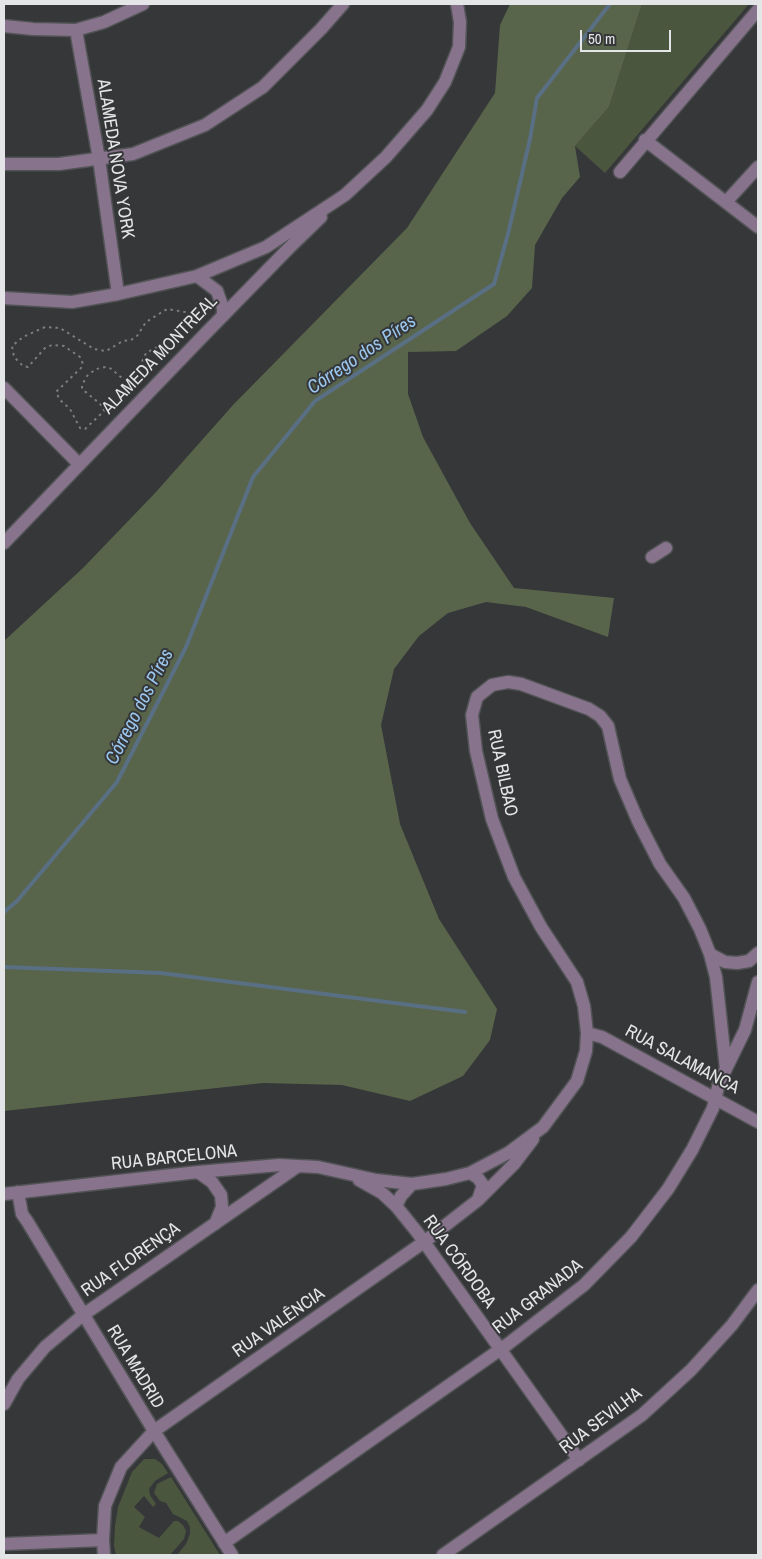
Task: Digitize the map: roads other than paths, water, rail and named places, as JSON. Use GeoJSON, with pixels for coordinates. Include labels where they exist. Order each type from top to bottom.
{"type":"FeatureCollection","features":[{"type":"Feature","properties":{"kind":"street"},"geometry":{"type":"LineString","coordinates":[[4,26],[76,30],[104,22],[143,4]]}},
{"type":"Feature","properties":{"kind":"street"},"geometry":{"type":"LineString","coordinates":[[4,164],[60,164],[133,154],[205,125],[263,87],[321,29],[343,4]]}},
{"type":"Feature","properties":{"kind":"street"},"geometry":{"type":"LineString","coordinates":[[4,298],[72,302],[118,294],[197,276],[266,247],[345,195],[386,156],[427,110],[445,82],[459,47],[460,22],[457,4]]}},
{"type":"Feature","properties":{"kind":"street"},"geometry":{"type":"LineString","coordinates":[[620,172],[645,140],[758,10]]}},
{"type":"Feature","properties":{"kind":"street","name":"ALAMEDA NOVA YORK"},"geometry":{"type":"LineString","coordinates":[[76,30],[99,159],[118,294]]}},
{"type":"Feature","properties":{"kind":"street"},"geometry":{"type":"LineString","coordinates":[[645,140],[758,227]]}},
{"type":"Feature","properties":{"kind":"street"},"geometry":{"type":"LineString","coordinates":[[726,202],[758,167]]}},
{"type":"Feature","properties":{"kind":"street","name":"ALAMEDA MONTREAL"},"geometry":{"type":"LineString","coordinates":[[4,543],[289,248],[345,195]]}},
{"type":"Feature","properties":{"kind":"street"},"geometry":{"type":"LineString","coordinates":[[197,276],[217,291],[223,308],[223,316]]}},
{"type":"Feature","properties":{"kind":"street"},"geometry":{"type":"LineString","coordinates":[[4,388],[79,464]]}},
{"type":"Feature","properties":{"kind":"street"},"geometry":{"type":"LineString","coordinates":[[652,557],[666,548]]}},
{"type":"Feature","properties":{"kind":"street","name":"RUA BILBAO"},"geometry":{"type":"LineString","coordinates":[[348,1174],[376,1180],[412,1184],[470,1173],[508,1153],[543,1127],[577,1080],[586,1051],[587,1033],[584,1006],[577,982],[541,927],[514,877],[492,818],[476,751],[472,715],[477,697],[492,686],[508,682],[521,684],[589,709],[600,716],[608,726],[620,779],[638,821],[660,864],[688,906],[710,954],[717,987],[726,1069]]}},
{"type":"Feature","properties":{"kind":"street"},"geometry":{"type":"LineString","coordinates":[[710,954],[725,962],[737,963],[749,961],[758,953]]}},
{"type":"Feature","properties":{"kind":"street","name":"RUA GRANADA"},"geometry":{"type":"LineString","coordinates":[[224,1543],[500,1349],[584,1285],[631,1237],[668,1189],[692,1150],[713,1108],[726,1069],[746,1030],[758,982]]}},
{"type":"Feature","properties":{"kind":"street","name":"RUA SALAMANCA"},"geometry":{"type":"LineString","coordinates":[[587,1033],[602,1037],[758,1122]]}},
{"type":"Feature","properties":{"kind":"street","name":"RUA VALÊNCIA"},"geometry":{"type":"LineString","coordinates":[[104,1555],[105,1506],[122,1467],[154,1431],[424,1242],[478,1200],[514,1164],[543,1127]]}},
{"type":"Feature","properties":{"kind":"street","name":"RUA BARCELONA"},"geometry":{"type":"LineString","coordinates":[[12,1193],[279,1165],[318,1167],[348,1174]]}},
{"type":"Feature","properties":{"kind":"street","name":"RUA FLORENÇA"},"geometry":{"type":"LineString","coordinates":[[4,1404],[18,1378],[44,1347],[83,1315],[298,1166]]}},
{"type":"Feature","properties":{"kind":"street"},"geometry":{"type":"LineString","coordinates":[[198,1172],[212,1182],[221,1195],[222,1207],[215,1224]]}},
{"type":"Feature","properties":{"kind":"street"},"geometry":{"type":"LineString","coordinates":[[470,1173],[478,1178],[483,1185],[478,1200]]}},
{"type":"Feature","properties":{"kind":"street","name":"RUA CÓRDOBA"},"geometry":{"type":"LineString","coordinates":[[348,1174],[382,1193],[396,1206],[424,1242],[578,1460]]}},
{"type":"Feature","properties":{"kind":"street"},"geometry":{"type":"LineString","coordinates":[[396,1206],[401,1196],[412,1184]]}},
{"type":"Feature","properties":{"kind":"street"},"geometry":{"type":"LineString","coordinates":[[4,1203],[12,1193]]}},
{"type":"Feature","properties":{"kind":"street","name":"RUA MADRID"},"geometry":{"type":"LineString","coordinates":[[12,1193],[22,1214],[83,1315],[232,1555]]}},
{"type":"Feature","properties":{"kind":"street","name":"RUA SEVILHA"},"geometry":{"type":"LineString","coordinates":[[443,1555],[642,1415],[691,1370],[732,1325],[758,1290]]}},
{"type":"Feature","properties":{"kind":"street"},"geometry":{"type":"LineString","coordinates":[[4,1544],[103,1540]]}},
{"type":"Feature","properties":{"kind":"waterway","name":"Córrego dos Píres"},"geometry":{"type":"LineString","coordinates":[[4,912],[17,901],[117,782],[186,647],[253,477],[315,401],[494,284],[508,234],[530,139],[537,98],[610,4]]}},
{"type":"Feature","properties":{"kind":"waterway"},"geometry":{"type":"LineString","coordinates":[[4,967],[161,973],[465,1012]]}}]}
